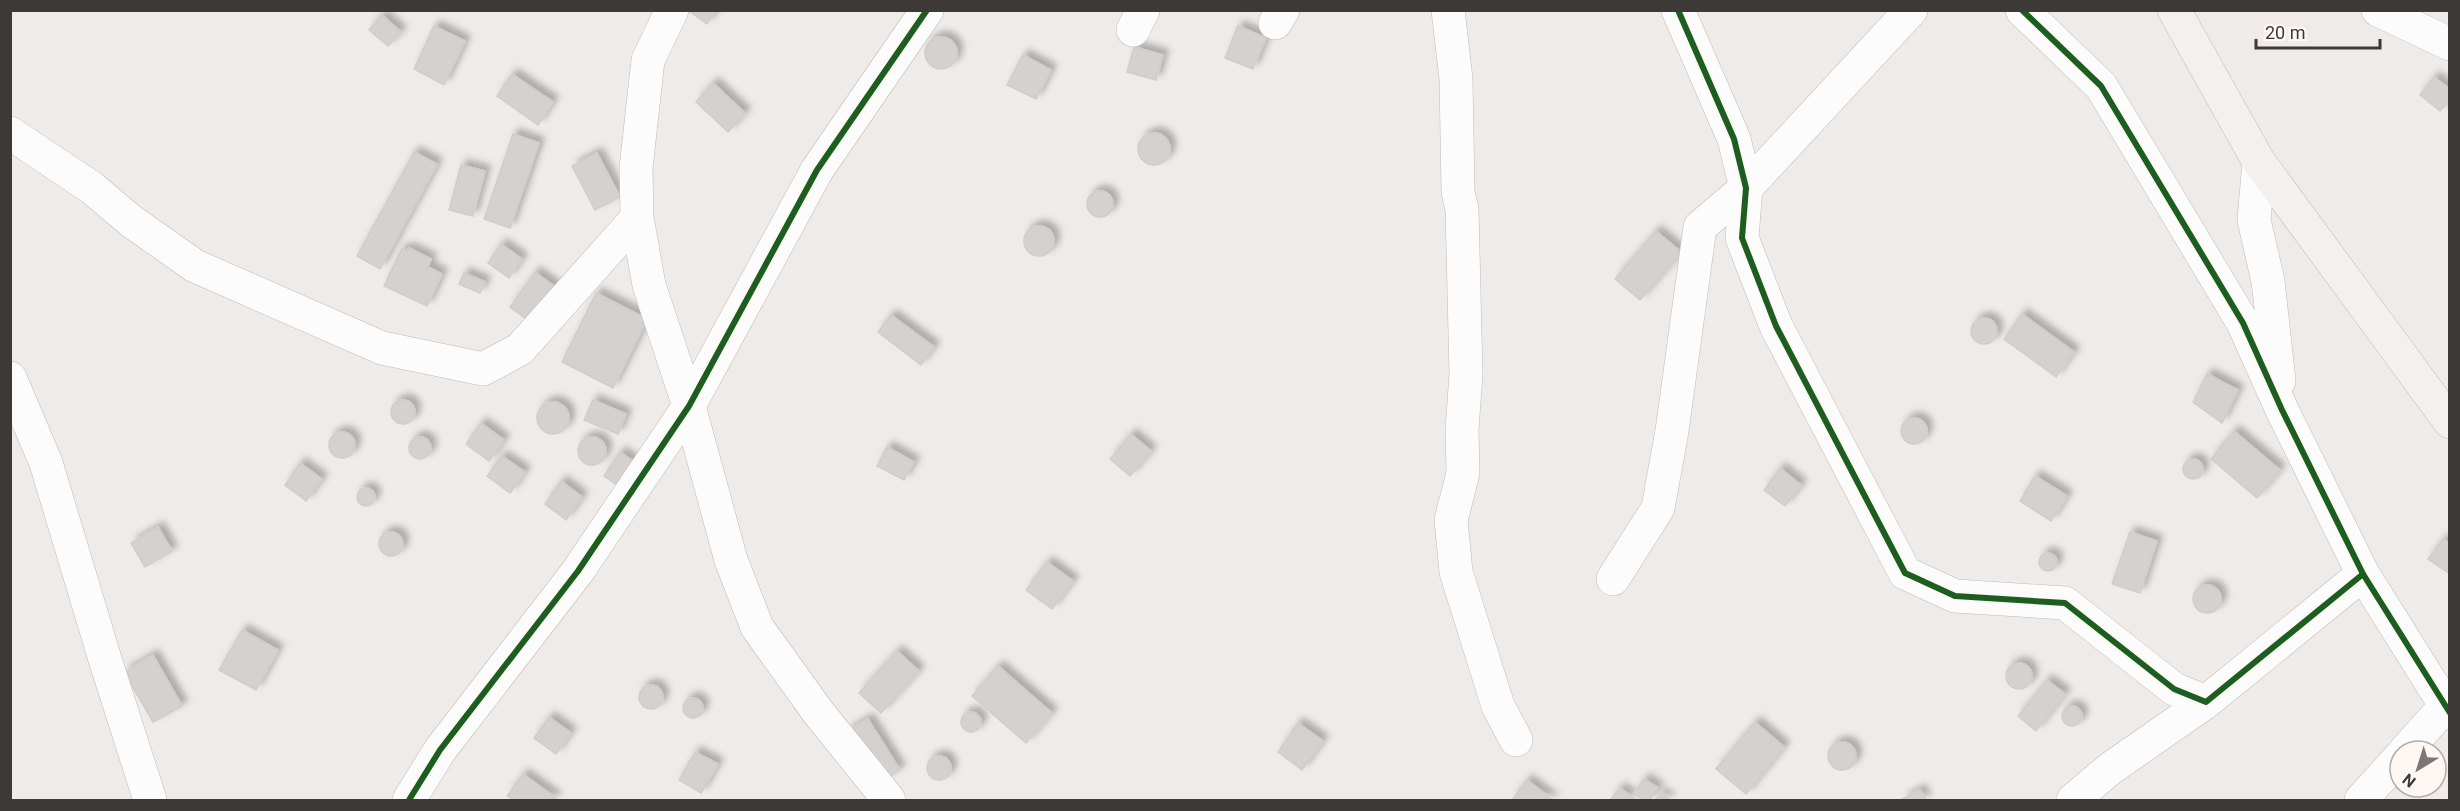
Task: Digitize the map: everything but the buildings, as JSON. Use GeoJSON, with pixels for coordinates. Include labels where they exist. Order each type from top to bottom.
{"type":"FeatureCollection","features":[{"type":"Feature","properties":{"kind":"main road"},"geometry":{"type":"LineString","coordinates":[[2174,10],[2259,162],[2450,422]]}},
{"type":"Feature","properties":{"kind":"street"},"geometry":{"type":"LineString","coordinates":[[672,10],[648,60],[636,168],[637,218],[649,285],[689,406],[731,560],[758,627],[818,712],[889,801]]}},
{"type":"Feature","properties":{"kind":"street"},"geometry":{"type":"LineString","coordinates":[[409,801],[440,750],[578,571],[689,406],[817,170],[927,10]]}},
{"type":"Feature","properties":{"kind":"street"},"geometry":{"type":"LineString","coordinates":[[1448,10],[1456,79],[1458,192],[1462,209],[1466,374],[1462,430],[1463,473],[1451,520],[1455,562],[1468,612],[1498,706],[1516,740]]}},
{"type":"Feature","properties":{"kind":"street"},"geometry":{"type":"LineString","coordinates":[[1678,10],[1734,140],[1746,188],[1742,238],[1776,326],[1905,573],[1955,596],[2065,603],[2174,689],[2205,702]]}},
{"type":"Feature","properties":{"kind":"street"},"geometry":{"type":"LineString","coordinates":[[1613,579],[1658,507],[1672,431],[1700,227],[1746,188],[1911,10]]}},
{"type":"Feature","properties":{"kind":"street"},"geometry":{"type":"LineString","coordinates":[[2022,10],[2101,86],[2242,323],[2282,410],[2364,574],[2448,707],[2417,739]]}},
{"type":"Feature","properties":{"kind":"street"},"geometry":{"type":"LineString","coordinates":[[2379,10],[2450,44]]}},
{"type":"Feature","properties":{"kind":"street"},"geometry":{"type":"LineString","coordinates":[[10,133],[92,188],[131,221],[195,266],[382,348],[483,369],[520,349],[637,218]]}},
{"type":"Feature","properties":{"kind":"street"},"geometry":{"type":"LineString","coordinates":[[2259,162],[2254,220],[2268,282],[2282,410]]}},
{"type":"Feature","properties":{"kind":"street"},"geometry":{"type":"LineString","coordinates":[[10,378],[46,463],[150,801]]}},
{"type":"Feature","properties":{"kind":"street"},"geometry":{"type":"LineString","coordinates":[[2073,801],[2111,768],[2205,702],[2364,574]]}},
{"type":"Feature","properties":{"kind":"street"},"geometry":{"type":"LineString","coordinates":[[2361,801],[2388,771]]}},
{"type":"Feature","properties":{"kind":"cycle path"},"geometry":{"type":"LineString","coordinates":[[409,800],[440,750],[578,571],[689,406],[817,170],[927,10]]}},
{"type":"Feature","properties":{"kind":"cycle path"},"geometry":{"type":"LineString","coordinates":[[1678,10],[1734,139],[1746,188],[1742,238],[1776,326],[1905,573],[1955,596],[2065,603],[2174,689],[2206,702],[2363,574]]}},
{"type":"Feature","properties":{"kind":"cycle path"},"geometry":{"type":"LineString","coordinates":[[2022,10],[2101,86],[2243,323],[2282,410],[2363,574],[2450,713]]}}]}
